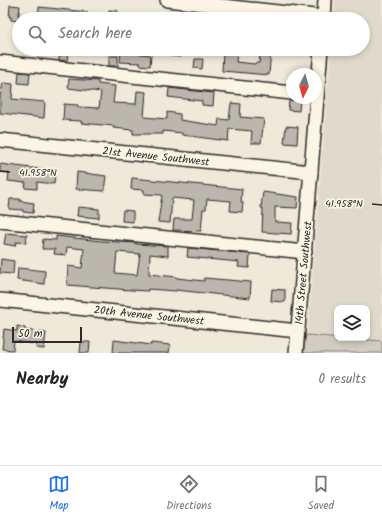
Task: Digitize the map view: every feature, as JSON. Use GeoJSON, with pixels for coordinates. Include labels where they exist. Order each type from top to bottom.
{"type":"FeatureCollection","features":[{"type":"Feature","properties":{"kind":"street"},"geometry":{"type":"LineString","coordinates":[[167,0],[272,12]]}},
{"type":"Feature","properties":{"kind":"street"},"geometry":{"type":"LineString","coordinates":[[325,12],[326,0]]}},
{"type":"Feature","properties":{"kind":"street","name":"14th Street Southwest"},"geometry":{"type":"LineString","coordinates":[[319,68],[320,56]]}},
{"type":"Feature","properties":{"kind":"street"},"geometry":{"type":"LineString","coordinates":[[0,62],[286,91]]}},
{"type":"Feature","properties":{"kind":"street","name":"14th Street Southwest"},"geometry":{"type":"LineString","coordinates":[[296,353],[316,104]]}},
{"type":"Feature","properties":{"kind":"street","name":"21st Avenue Southwest"},"geometry":{"type":"LineString","coordinates":[[0,140],[311,172]]}},
{"type":"Feature","properties":{"kind":"street"},"geometry":{"type":"LineString","coordinates":[[0,221],[305,252]]}},
{"type":"Feature","properties":{"kind":"street","name":"20th Avenue Southwest"},"geometry":{"type":"LineString","coordinates":[[0,300],[298,331]]}},
{"type":"Feature","properties":{"kind":"shaded area"},"geometry":{"type":"Polygon","coordinates":[[[335,0],[382,0],[382,353],[306,353],[330,56],[370,56],[370,12],[334,12],[335,0]]]}},
{"type":"Feature","properties":{"kind":"shaded area"},"geometry":{"type":"Polygon","coordinates":[[[306,335],[334,337],[334,341],[382,341],[382,353],[303,353],[306,335]]]}},
{"type":"Feature","properties":{"kind":"building"},"geometry":{"type":"Polygon","coordinates":[[[10,5],[20,6],[19,12],[12,12],[12,20],[11,17],[9,17],[10,5]]]}},
{"type":"Feature","properties":{"kind":"building"},"geometry":{"type":"Polygon","coordinates":[[[39,7],[87,12],[39,12],[39,7]]]}},
{"type":"Feature","properties":{"kind":"building"},"geometry":{"type":"Polygon","coordinates":[[[109,10],[118,11],[118,12],[109,12],[109,10]]]}},
{"type":"Feature","properties":{"kind":"building"},"geometry":{"type":"Polygon","coordinates":[[[59,56],[68,56],[67,61],[59,60],[59,56]]]}},
{"type":"Feature","properties":{"kind":"building"},"geometry":{"type":"Polygon","coordinates":[[[109,56],[118,56],[118,66],[109,66],[109,56]]]}},
{"type":"Feature","properties":{"kind":"building"},"geometry":{"type":"Polygon","coordinates":[[[121,56],[151,56],[150,66],[140,65],[140,63],[120,62],[121,56]]]}},
{"type":"Feature","properties":{"kind":"building"},"geometry":{"type":"Polygon","coordinates":[[[223,56],[237,56],[236,62],[259,63],[260,56],[270,56],[269,75],[222,71],[223,56]]]}},
{"type":"Feature","properties":{"kind":"building"},"geometry":{"type":"Polygon","coordinates":[[[195,59],[203,59],[202,69],[194,68],[195,59]]]}},
{"type":"Feature","properties":{"kind":"building"},"geometry":{"type":"Polygon","coordinates":[[[19,72],[30,73],[29,84],[18,83],[19,72]]]}},
{"type":"Feature","properties":{"kind":"building"},"geometry":{"type":"Polygon","coordinates":[[[69,79],[98,81],[98,84],[115,86],[113,103],[136,104],[137,91],[146,92],[144,117],[167,119],[167,112],[180,114],[180,120],[218,126],[219,119],[229,120],[231,103],[241,104],[240,117],[264,119],[261,143],[251,143],[252,131],[229,129],[228,141],[163,131],[163,134],[133,134],[133,130],[113,128],[114,126],[63,120],[64,104],[78,105],[78,107],[99,108],[101,92],[68,88],[69,79]]]}},
{"type":"Feature","properties":{"kind":"building"},"geometry":{"type":"Polygon","coordinates":[[[3,83],[13,84],[12,99],[45,102],[44,118],[0,113],[0,97],[3,83]]]}},
{"type":"Feature","properties":{"kind":"building"},"geometry":{"type":"Polygon","coordinates":[[[169,88],[214,93],[213,106],[202,105],[202,101],[168,97],[169,88]]]}},
{"type":"Feature","properties":{"kind":"building"},"geometry":{"type":"Polygon","coordinates":[[[289,104],[300,104],[299,111],[288,110],[289,104]]]}},
{"type":"Feature","properties":{"kind":"building"},"geometry":{"type":"Polygon","coordinates":[[[286,126],[298,127],[297,144],[284,143],[286,126]]]}},
{"type":"Feature","properties":{"kind":"building"},"geometry":{"type":"Polygon","coordinates":[[[0,164],[55,171],[54,184],[37,182],[37,189],[25,188],[26,183],[8,181],[9,173],[0,172],[0,164]]]}},
{"type":"Feature","properties":{"kind":"building"},"geometry":{"type":"Polygon","coordinates":[[[77,172],[106,176],[104,191],[76,189],[77,172]]]}},
{"type":"Feature","properties":{"kind":"building"},"geometry":{"type":"Polygon","coordinates":[[[132,178],[242,189],[242,212],[230,211],[231,201],[207,199],[206,209],[203,209],[201,231],[173,230],[174,219],[192,219],[194,200],[172,198],[170,223],[158,222],[162,195],[144,194],[144,190],[131,189],[132,178]]]}},
{"type":"Feature","properties":{"kind":"building"},"geometry":{"type":"Polygon","coordinates":[[[263,192],[298,197],[297,208],[275,207],[275,222],[292,223],[291,234],[262,232],[263,208],[261,208],[263,192]]]}},
{"type":"Feature","properties":{"kind":"building"},"geometry":{"type":"Polygon","coordinates":[[[10,199],[20,199],[20,201],[34,203],[33,213],[23,212],[23,210],[9,209],[10,199]]]}},
{"type":"Feature","properties":{"kind":"building"},"geometry":{"type":"Polygon","coordinates":[[[78,207],[99,209],[99,218],[77,216],[78,207]]]}},
{"type":"Feature","properties":{"kind":"building"},"geometry":{"type":"Polygon","coordinates":[[[123,210],[133,211],[133,222],[122,221],[123,210]]]}},
{"type":"Feature","properties":{"kind":"building"},"geometry":{"type":"Polygon","coordinates":[[[6,233],[27,235],[26,243],[16,242],[15,246],[4,244],[6,233]]]}},
{"type":"Feature","properties":{"kind":"building"},"geometry":{"type":"Polygon","coordinates":[[[56,236],[168,246],[168,256],[150,254],[149,274],[204,281],[204,278],[251,282],[250,298],[176,290],[148,289],[148,291],[67,285],[68,266],[82,268],[84,249],[67,247],[66,255],[54,254],[55,249],[42,249],[43,239],[56,240],[56,236]],[[117,252],[115,273],[137,275],[140,254],[117,252]]]}},
{"type":"Feature","properties":{"kind":"building"},"geometry":{"type":"Polygon","coordinates":[[[188,248],[250,254],[249,268],[238,267],[239,262],[187,257],[188,248]]]}},
{"type":"Feature","properties":{"kind":"building"},"geometry":{"type":"Polygon","coordinates":[[[1,259],[14,261],[13,274],[0,273],[1,259]]]}},
{"type":"Feature","properties":{"kind":"building"},"geometry":{"type":"Polygon","coordinates":[[[18,268],[45,271],[44,284],[17,280],[18,268]]]}},
{"type":"Feature","properties":{"kind":"building"},"geometry":{"type":"Polygon","coordinates":[[[272,289],[285,290],[285,302],[271,301],[272,289]]]}},
{"type":"Feature","properties":{"kind":"building"},"geometry":{"type":"Polygon","coordinates":[[[17,326],[25,328],[25,330],[46,333],[44,349],[36,348],[37,344],[14,341],[13,350],[2,349],[4,329],[17,331],[17,326]]]}},
{"type":"Feature","properties":{"kind":"building"},"geometry":{"type":"Polygon","coordinates":[[[114,340],[151,345],[151,343],[170,345],[169,353],[113,353],[114,340]]]}},
{"type":"Feature","properties":{"kind":"building"},"geometry":{"type":"Polygon","coordinates":[[[81,342],[90,342],[89,353],[80,353],[81,342]]]}}]}
